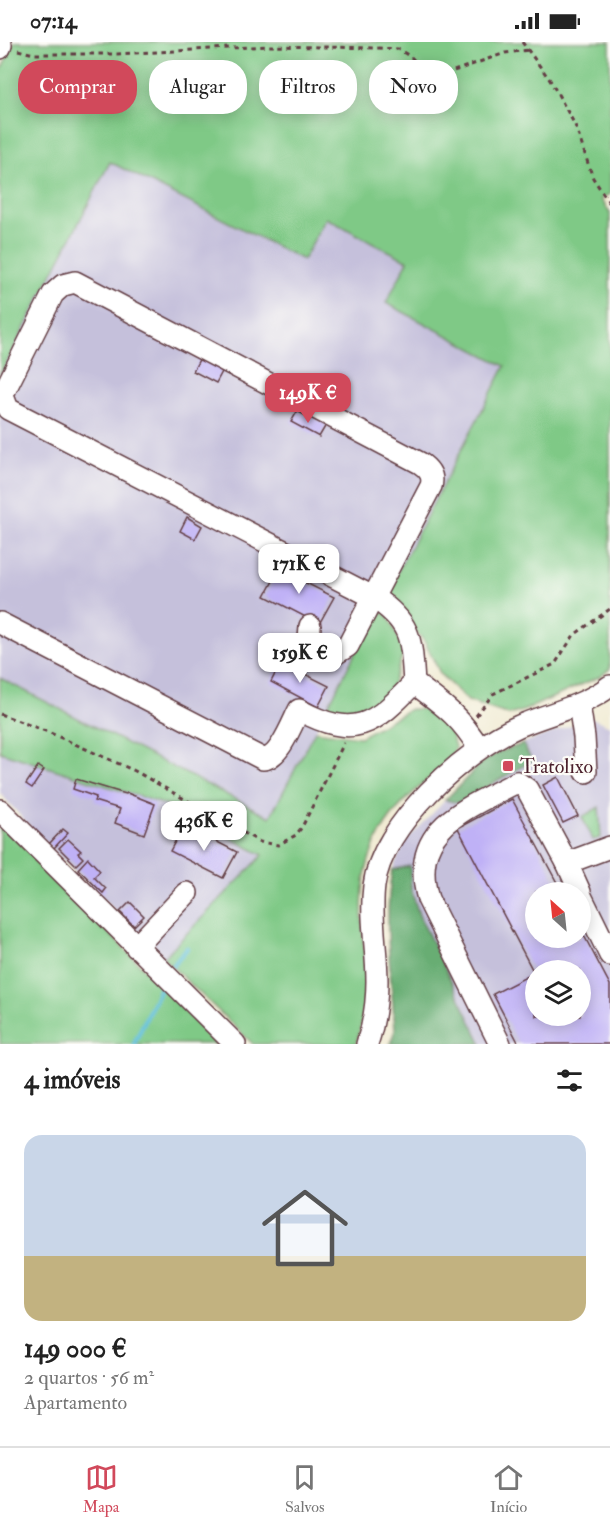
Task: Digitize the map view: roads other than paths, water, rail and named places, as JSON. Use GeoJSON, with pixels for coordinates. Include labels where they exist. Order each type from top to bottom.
{"type":"FeatureCollection","features":[{"type":"Feature","properties":{"kind":"street"},"geometry":{"type":"LineString","coordinates":[[310,626],[309,639],[317,651],[329,655],[343,651],[348,646],[373,597],[431,486],[431,475],[425,466],[75,282],[58,287],[5,390],[3,396],[8,409],[373,597],[396,613],[402,622],[412,652],[414,683],[453,713],[467,727],[479,748]]}},
{"type":"Feature","properties":{"kind":"street"},"geometry":{"type":"LineString","coordinates":[[0,623],[263,759],[276,754],[299,710],[320,721],[340,727],[358,724],[381,714],[414,683]]}},
{"type":"Feature","properties":{"kind":"street"},"geometry":{"type":"LineString","coordinates":[[368,1044],[376,1012],[374,886],[383,854],[391,838],[438,784],[479,748],[502,734],[579,704],[610,686]]}},
{"type":"Feature","properties":{"kind":"street"},"geometry":{"type":"LineString","coordinates":[[579,704],[586,772]]}},
{"type":"Feature","properties":{"kind":"street"},"geometry":{"type":"LineString","coordinates":[[500,1044],[428,899],[423,882],[423,865],[430,843],[444,825],[457,814],[517,782],[527,789],[575,882]]}},
{"type":"Feature","properties":{"kind":"street"},"geometry":{"type":"LineString","coordinates":[[0,810],[235,1044]]}},
{"type":"Feature","properties":{"kind":"street"},"geometry":{"type":"LineString","coordinates":[[567,862],[610,847]]}},
{"type":"Feature","properties":{"kind":"street"},"geometry":{"type":"LineString","coordinates":[[136,947],[187,893]]}},
{"type":"Feature","properties":{"kind":"street"},"geometry":{"type":"LineString","coordinates":[[591,916],[610,955]]}},
{"type":"Feature","properties":{"kind":"waterway"},"geometry":{"type":"LineString","coordinates":[[173,966],[187,948]]}},
{"type":"Feature","properties":{"kind":"waterway"},"geometry":{"type":"LineString","coordinates":[[134,1044],[160,988]]}},
{"type":"Feature","properties":{"kind":"place","name":"Tratolixo"},"geometry":{"type":"Point","coordinates":[508,766]}}]}
